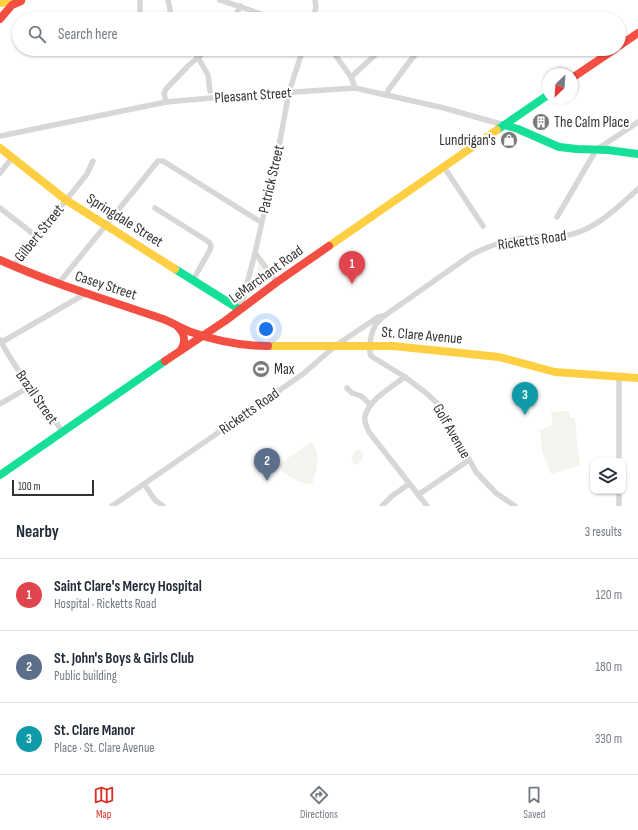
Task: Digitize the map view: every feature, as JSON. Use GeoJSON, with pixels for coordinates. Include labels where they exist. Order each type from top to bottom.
{"type":"FeatureCollection","features":[{"type":"Feature","properties":{"kind":"street"},"geometry":{"type":"LineString","coordinates":[[0,3],[21,0]]}},
{"type":"Feature","properties":{"kind":"street"},"geometry":{"type":"LineString","coordinates":[[0,19],[12,5],[21,0]]}},
{"type":"Feature","properties":{"kind":"street"},"geometry":{"type":"LineString","coordinates":[[140,0],[140,12]]}},
{"type":"Feature","properties":{"kind":"street"},"geometry":{"type":"LineString","coordinates":[[168,0],[171,12]]}},
{"type":"Feature","properties":{"kind":"street"},"geometry":{"type":"LineString","coordinates":[[220,0],[257,12]]}},
{"type":"Feature","properties":{"kind":"street"},"geometry":{"type":"LineString","coordinates":[[315,0],[315,12]]}},
{"type":"Feature","properties":{"kind":"street"},"geometry":{"type":"LineString","coordinates":[[238,12],[241,6]]}},
{"type":"Feature","properties":{"kind":"street"},"geometry":{"type":"LineString","coordinates":[[626,41],[638,33]]}},
{"type":"Feature","properties":{"kind":"street","name":"Patrick Street"},"geometry":{"type":"LineString","coordinates":[[239,309],[244,296],[255,253],[279,146],[289,92],[301,56]]}},
{"type":"Feature","properties":{"kind":"street"},"geometry":{"type":"LineString","coordinates":[[336,56],[351,77],[355,88]]}},
{"type":"Feature","properties":{"kind":"street"},"geometry":{"type":"LineString","coordinates":[[351,77],[374,56]]}},
{"type":"Feature","properties":{"kind":"street"},"geometry":{"type":"LineString","coordinates":[[386,95],[414,56]]}},
{"type":"Feature","properties":{"kind":"street"},"geometry":{"type":"LineString","coordinates":[[578,74],[605,56]]}},
{"type":"Feature","properties":{"kind":"street"},"geometry":{"type":"LineString","coordinates":[[166,102],[164,93],[166,89],[198,57],[208,75],[210,92]]}},
{"type":"Feature","properties":{"kind":"street","name":"Pleasant Street"},"geometry":{"type":"LineString","coordinates":[[0,136],[166,102],[355,88],[444,108],[504,125]]}},
{"type":"Feature","properties":{"kind":"street","name":"LeMarchant Road"},"geometry":{"type":"LineString","coordinates":[[0,475],[203,336],[277,282],[542,99]]}},
{"type":"Feature","properties":{"kind":"street"},"geometry":{"type":"LineString","coordinates":[[557,217],[596,150],[638,122]]}},
{"type":"Feature","properties":{"kind":"street"},"geometry":{"type":"LineString","coordinates":[[504,125],[513,126],[543,141],[560,147],[581,150],[607,150],[638,154]]}},
{"type":"Feature","properties":{"kind":"street","name":"Springdale Street"},"geometry":{"type":"LineString","coordinates":[[0,148],[66,200],[239,309]]}},
{"type":"Feature","properties":{"kind":"street"},"geometry":{"type":"LineString","coordinates":[[0,172],[12,158]]}},
{"type":"Feature","properties":{"kind":"street"},"geometry":{"type":"LineString","coordinates":[[58,284],[156,162],[160,160],[261,222]]}},
{"type":"Feature","properties":{"kind":"street","name":"Gilbert Street"},"geometry":{"type":"LineString","coordinates":[[13,266],[87,174],[93,161]]}},
{"type":"Feature","properties":{"kind":"street"},"geometry":{"type":"LineString","coordinates":[[444,167],[483,226]]}},
{"type":"Feature","properties":{"kind":"street","name":"Ricketts Road"},"geometry":{"type":"LineString","coordinates":[[370,346],[373,330],[377,322],[471,255],[483,248],[503,241],[529,237],[564,236],[578,232],[596,222],[638,189]]}},
{"type":"Feature","properties":{"kind":"street"},"geometry":{"type":"LineString","coordinates":[[0,208],[36,236]]}},
{"type":"Feature","properties":{"kind":"street"},"geometry":{"type":"LineString","coordinates":[[159,208],[209,242],[211,246],[193,280]]}},
{"type":"Feature","properties":{"kind":"street"},"geometry":{"type":"LineString","coordinates":[[255,253],[277,282]]}},
{"type":"Feature","properties":{"kind":"street","name":"Casey Street"},"geometry":{"type":"LineString","coordinates":[[0,260],[58,284],[166,320],[178,327],[203,336]]}},
{"type":"Feature","properties":{"kind":"street"},"geometry":{"type":"LineString","coordinates":[[0,342],[85,294]]}},
{"type":"Feature","properties":{"kind":"street","name":"Ricketts Road"},"geometry":{"type":"LineString","coordinates":[[112,506],[303,374],[335,346],[378,316],[384,316]]}},
{"type":"Feature","properties":{"kind":"street"},"geometry":{"type":"LineString","coordinates":[[225,320],[221,330],[221,336],[231,343]]}},
{"type":"Feature","properties":{"kind":"street"},"geometry":{"type":"LineString","coordinates":[[178,327],[182,331],[185,344],[181,350]]}},
{"type":"Feature","properties":{"kind":"street","name":"St. Clare Avenue"},"geometry":{"type":"LineString","coordinates":[[203,336],[231,343],[262,346],[393,346],[499,357],[555,372],[638,378]]}},
{"type":"Feature","properties":{"kind":"street","name":"Brazil Street"},"geometry":{"type":"LineString","coordinates":[[0,342],[29,387],[63,432]]}},
{"type":"Feature","properties":{"kind":"street","name":"Golf Avenue"},"geometry":{"type":"LineString","coordinates":[[370,346],[370,351],[374,358],[405,377],[437,403],[449,421],[480,478],[511,505]]}},
{"type":"Feature","properties":{"kind":"street"},"geometry":{"type":"LineString","coordinates":[[405,377],[371,405],[365,417],[365,424],[369,432],[427,506]]}},
{"type":"Feature","properties":{"kind":"street"},"geometry":{"type":"LineString","coordinates":[[619,377],[619,458]]}},
{"type":"Feature","properties":{"kind":"street"},"geometry":{"type":"LineString","coordinates":[[0,404],[29,387]]}},
{"type":"Feature","properties":{"kind":"street"},"geometry":{"type":"LineString","coordinates":[[347,388],[352,393],[361,396],[371,405]]}},
{"type":"Feature","properties":{"kind":"street"},"geometry":{"type":"LineString","coordinates":[[418,495],[469,460]]}},
{"type":"Feature","properties":{"kind":"street"},"geometry":{"type":"LineString","coordinates":[[144,484],[156,500],[163,506]]}},
{"type":"Feature","properties":{"kind":"street"},"geometry":{"type":"LineString","coordinates":[[382,506],[392,496],[409,484]]}},
{"type":"Feature","properties":{"kind":"street"},"geometry":{"type":"LineString","coordinates":[[619,494],[619,506]]}},
{"type":"Feature","properties":{"kind":"shaded area"},"geometry":{"type":"Polygon","coordinates":[[[259,262],[269,278],[253,289],[253,284],[259,262]]]}},
{"type":"Feature","properties":{"kind":"shaded area"},"geometry":{"type":"Polygon","coordinates":[[[569,411],[570,418],[575,418],[580,465],[551,474],[542,451],[540,430],[551,425],[551,412],[569,411]]]}},
{"type":"Feature","properties":{"kind":"shaded area"},"geometry":{"type":"Polygon","coordinates":[[[312,442],[315,447],[317,457],[317,468],[312,484],[308,484],[294,479],[286,474],[279,468],[279,464],[312,442]]]}},
{"type":"Feature","properties":{"kind":"shaded area"},"geometry":{"type":"Polygon","coordinates":[[[359,449],[363,453],[362,460],[358,464],[354,465],[351,458],[355,451],[359,449]]]}},
{"type":"Feature","properties":{"kind":"traffic: fast"},"geometry":{"type":"LineString","coordinates":[[497,130],[542,99]]}},
{"type":"Feature","properties":{"kind":"traffic: fast"},"geometry":{"type":"LineString","coordinates":[[504,125],[518,129],[559,147],[608,150],[638,154]]}},
{"type":"Feature","properties":{"kind":"traffic: fast"},"geometry":{"type":"LineString","coordinates":[[175,269],[239,309]]}},
{"type":"Feature","properties":{"kind":"traffic: fast"},"geometry":{"type":"LineString","coordinates":[[0,475],[165,361]]}},
{"type":"Feature","properties":{"kind":"traffic: slow"},"geometry":{"type":"LineString","coordinates":[[0,3],[19,1]]}},
{"type":"Feature","properties":{"kind":"traffic: slow"},"geometry":{"type":"LineString","coordinates":[[329,246],[497,130]]}},
{"type":"Feature","properties":{"kind":"traffic: slow"},"geometry":{"type":"LineString","coordinates":[[0,148],[66,200],[175,269]]}},
{"type":"Feature","properties":{"kind":"traffic: slow"},"geometry":{"type":"LineString","coordinates":[[268,346],[393,346],[499,357],[555,372],[638,378]]}},
{"type":"Feature","properties":{"kind":"traffic: jam"},"geometry":{"type":"LineString","coordinates":[[0,19],[12,5],[21,1]]}},
{"type":"Feature","properties":{"kind":"traffic: jam"},"geometry":{"type":"LineString","coordinates":[[626,41],[638,33]]}},
{"type":"Feature","properties":{"kind":"traffic: jam"},"geometry":{"type":"LineString","coordinates":[[578,74],[605,56]]}},
{"type":"Feature","properties":{"kind":"traffic: jam"},"geometry":{"type":"LineString","coordinates":[[165,361],[225,321],[277,282],[329,246]]}},
{"type":"Feature","properties":{"kind":"traffic: jam"},"geometry":{"type":"LineString","coordinates":[[0,260],[60,284],[163,319],[200,335],[238,344],[268,346]]}},
{"type":"Feature","properties":{"kind":"traffic: jam"},"geometry":{"type":"LineString","coordinates":[[178,327],[184,338],[184,344],[181,350]]}},
{"type":"Feature","properties":{"kind":"place","name":"The Calm Place"},"geometry":{"type":"Point","coordinates":[541,122]}},
{"type":"Feature","properties":{"kind":"place","name":"Lundrigan's"},"geometry":{"type":"Point","coordinates":[509,140]}},
{"type":"Feature","properties":{"kind":"place","name":"Saint Clare's Mercy Hospital"},"geometry":{"type":"Point","coordinates":[352,284]}},
{"type":"Feature","properties":{"kind":"place","name":"Max"},"geometry":{"type":"Point","coordinates":[261,369]}},
{"type":"Feature","properties":{"kind":"place","name":"St. Clare Manor"},"geometry":{"type":"Point","coordinates":[525,415]}},
{"type":"Feature","properties":{"kind":"place","name":"St. John's Boys & Girls Club"},"geometry":{"type":"Point","coordinates":[267,481]}}]}
